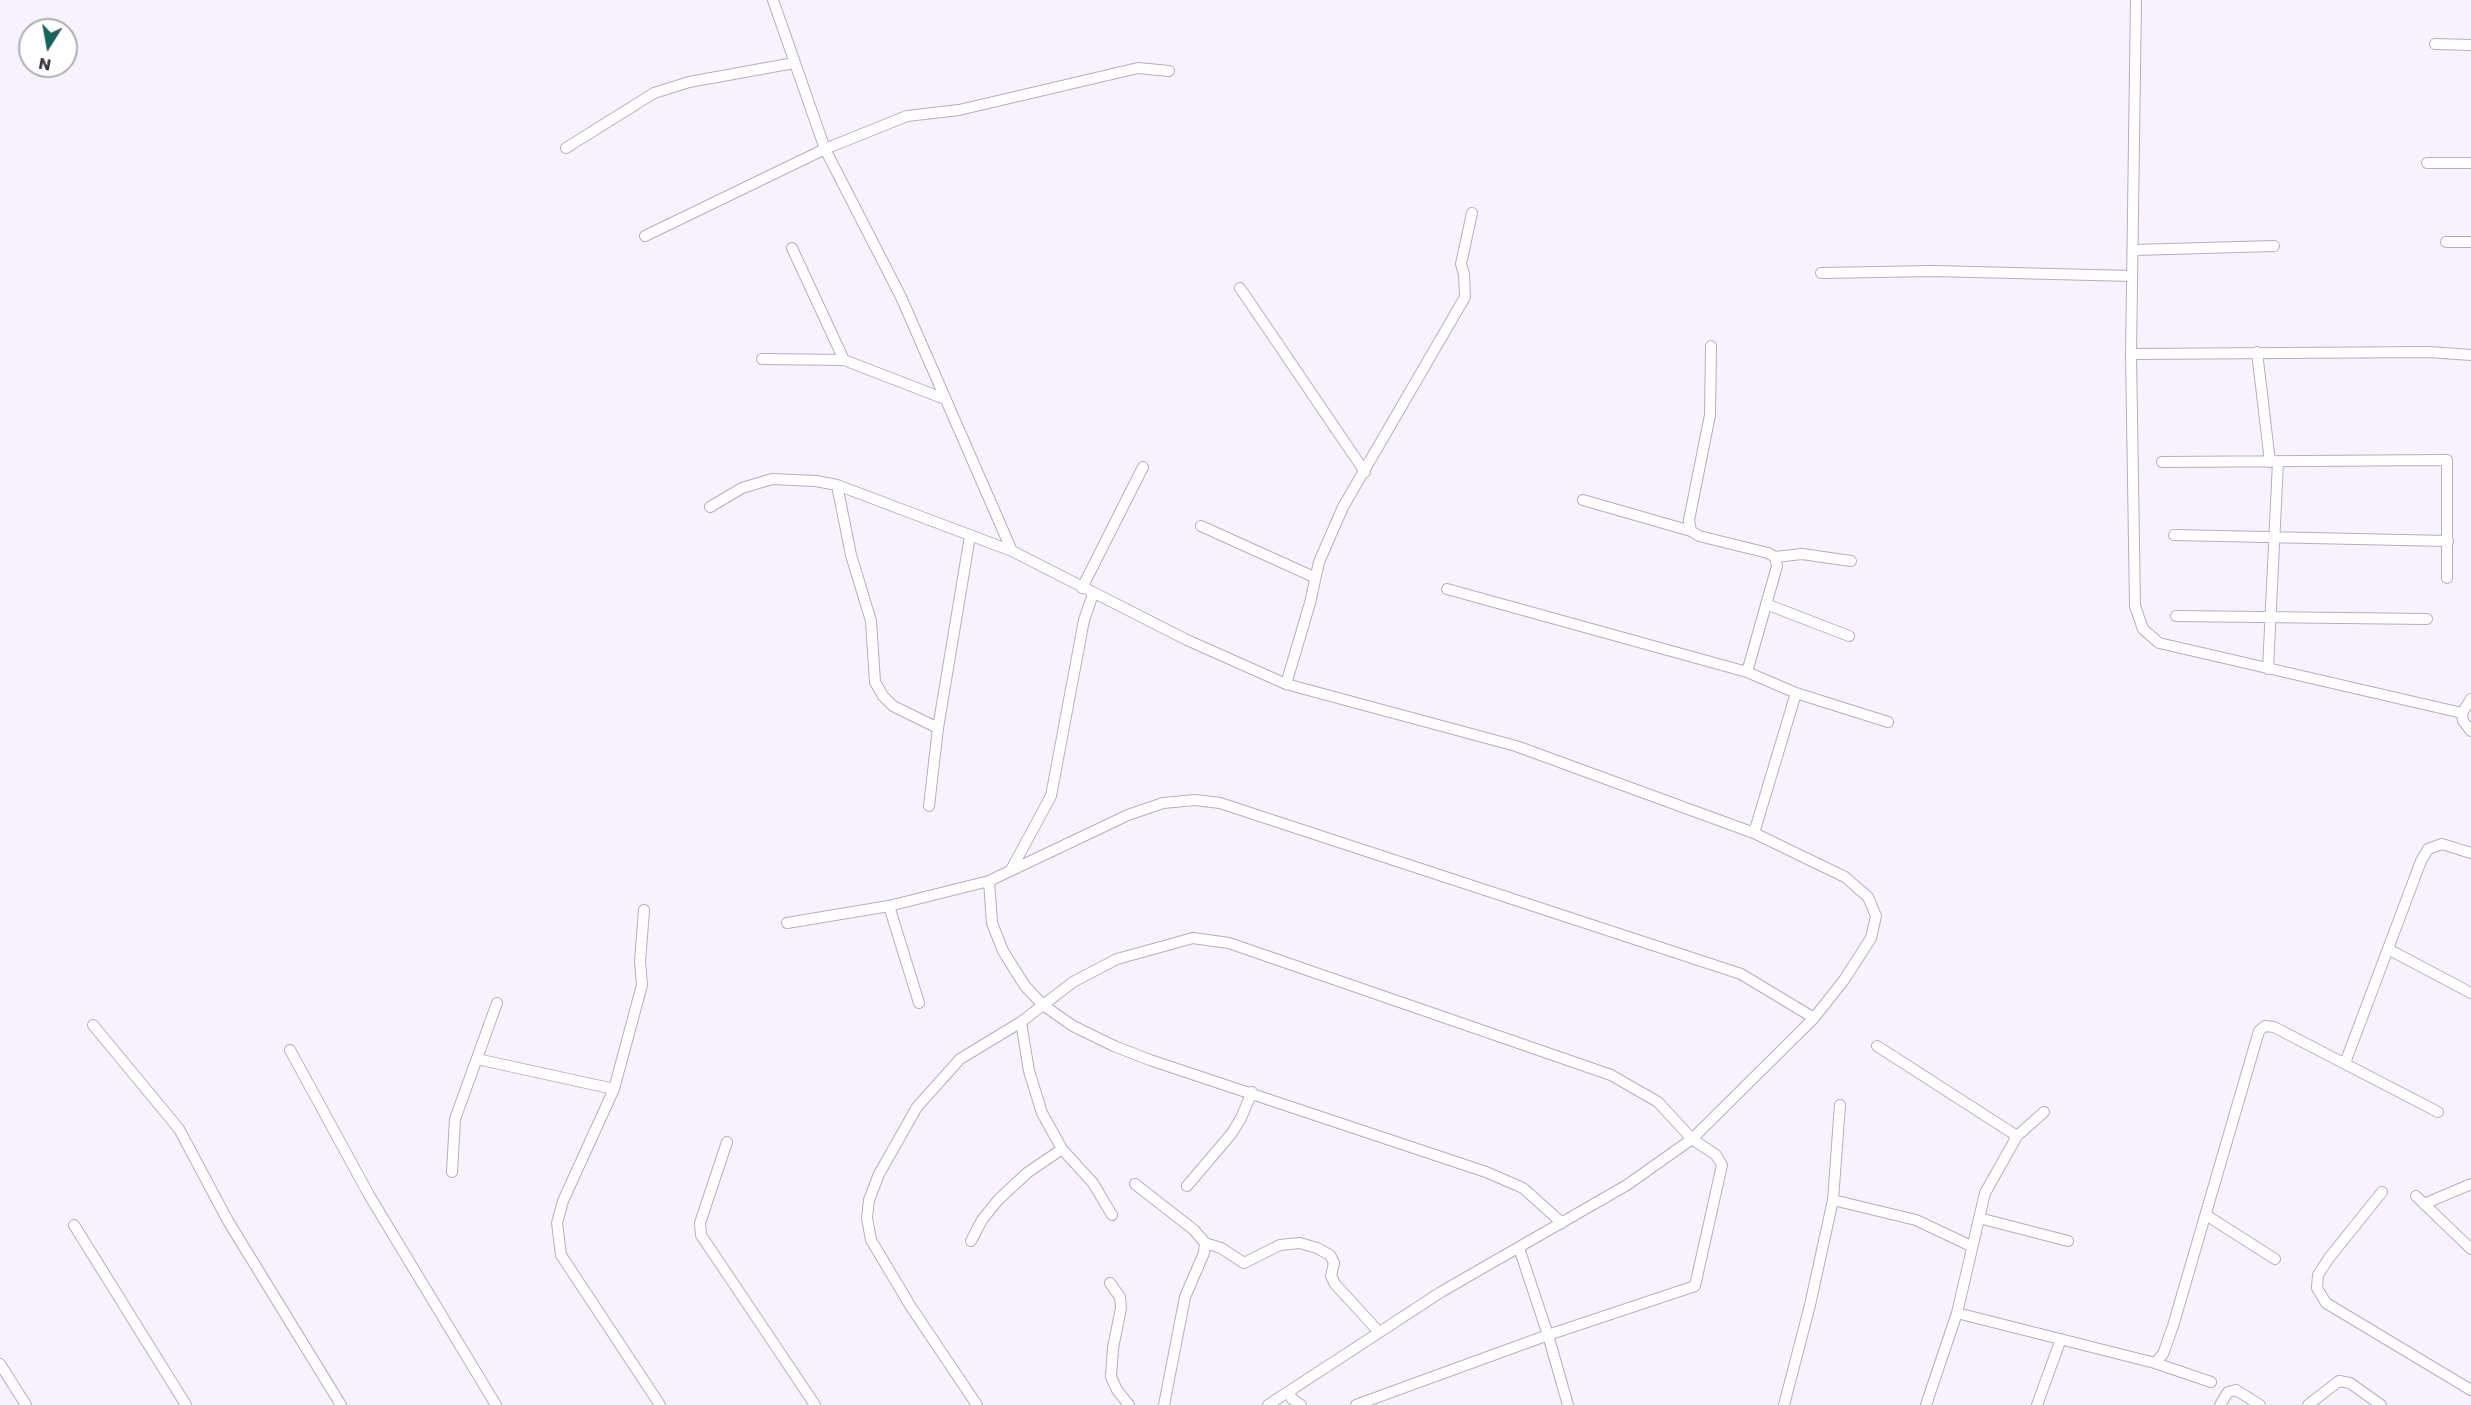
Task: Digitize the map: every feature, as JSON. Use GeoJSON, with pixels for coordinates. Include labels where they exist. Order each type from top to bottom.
{"type":"FeatureCollection","features":[{"type":"Feature","properties":{"kind":"street"},"geometry":{"type":"LineString","coordinates":[[773,0],[825,149],[901,297],[1012,551]]}},
{"type":"Feature","properties":{"kind":"street"},"geometry":{"type":"LineString","coordinates":[[2136,0],[2131,354],[2135,606],[2143,629],[2159,643],[2462,713]]}},
{"type":"Feature","properties":{"kind":"street"},"geometry":{"type":"LineString","coordinates":[[2435,44],[2471,45]]}},
{"type":"Feature","properties":{"kind":"street"},"geometry":{"type":"LineString","coordinates":[[566,148],[654,93],[689,82],[794,63]]}},
{"type":"Feature","properties":{"kind":"street"},"geometry":{"type":"LineString","coordinates":[[645,236],[825,149],[908,116],[958,110],[1138,68],[1169,71]]}},
{"type":"Feature","properties":{"kind":"street"},"geometry":{"type":"LineString","coordinates":[[2427,163],[2471,163]]}},
{"type":"Feature","properties":{"kind":"street"},"geometry":{"type":"LineString","coordinates":[[1286,684],[1310,603],[1314,577],[1343,507],[1465,297],[1461,264],[1472,213]]}},
{"type":"Feature","properties":{"kind":"street"},"geometry":{"type":"LineString","coordinates":[[2446,242],[2471,242]]}},
{"type":"Feature","properties":{"kind":"street"},"geometry":{"type":"LineString","coordinates":[[2133,250],[2274,246]]}},
{"type":"Feature","properties":{"kind":"street"},"geometry":{"type":"LineString","coordinates":[[792,248],[844,360]]}},
{"type":"Feature","properties":{"kind":"street"},"geometry":{"type":"LineString","coordinates":[[1821,273],[1933,271],[2132,276]]}},
{"type":"Feature","properties":{"kind":"street"},"geometry":{"type":"LineString","coordinates":[[1240,288],[1365,472]]}},
{"type":"Feature","properties":{"kind":"street"},"geometry":{"type":"LineString","coordinates":[[1691,531],[1689,520],[1710,414],[1711,346]]}},
{"type":"Feature","properties":{"kind":"street"},"geometry":{"type":"LineString","coordinates":[[2131,354],[2257,352],[2471,355]]}},
{"type":"Feature","properties":{"kind":"street"},"geometry":{"type":"LineString","coordinates":[[2257,352],[2274,462],[2275,538],[2268,669]]}},
{"type":"Feature","properties":{"kind":"street"},"geometry":{"type":"LineString","coordinates":[[762,359],[844,360],[945,399]]}},
{"type":"Feature","properties":{"kind":"street"},"geometry":{"type":"LineString","coordinates":[[2162,462],[2447,460],[2447,578]]}},
{"type":"Feature","properties":{"kind":"street"},"geometry":{"type":"LineString","coordinates":[[1082,588],[1143,468]]}},
{"type":"Feature","properties":{"kind":"street"},"geometry":{"type":"LineString","coordinates":[[710,507],[742,488],[772,479],[816,481],[837,485],[1012,551],[1093,594],[1286,684],[1516,746],[1754,833],[1845,878],[1868,897],[1876,916],[1871,938],[1814,1018],[1692,1139],[1627,1185],[1379,1332],[1268,1405]]}},
{"type":"Feature","properties":{"kind":"street"},"geometry":{"type":"LineString","coordinates":[[837,485],[851,555],[871,621],[876,682],[883,696],[894,706],[938,728]]}},
{"type":"Feature","properties":{"kind":"street"},"geometry":{"type":"LineString","coordinates":[[1583,500],[1775,557],[1802,554],[1851,561]]}},
{"type":"Feature","properties":{"kind":"street"},"geometry":{"type":"LineString","coordinates":[[1201,526],[1314,577]]}},
{"type":"Feature","properties":{"kind":"street"},"geometry":{"type":"LineString","coordinates":[[2174,535],[2448,541]]}},
{"type":"Feature","properties":{"kind":"street"},"geometry":{"type":"LineString","coordinates":[[929,806],[938,728],[970,536]]}},
{"type":"Feature","properties":{"kind":"street"},"geometry":{"type":"LineString","coordinates":[[1747,672],[1777,566],[1775,557]]}},
{"type":"Feature","properties":{"kind":"street"},"geometry":{"type":"LineString","coordinates":[[1447,589],[1510,605],[1568,625],[1747,672],[1796,693],[1888,723]]}},
{"type":"Feature","properties":{"kind":"street"},"geometry":{"type":"LineString","coordinates":[[1012,868],[1051,796],[1084,620],[1093,594]]}},
{"type":"Feature","properties":{"kind":"street"},"geometry":{"type":"LineString","coordinates":[[1766,604],[1849,636]]}},
{"type":"Feature","properties":{"kind":"street"},"geometry":{"type":"LineString","coordinates":[[2176,616],[2427,619]]}},
{"type":"Feature","properties":{"kind":"street"},"geometry":{"type":"LineString","coordinates":[[1754,833],[1796,693]]}},
{"type":"Feature","properties":{"kind":"street"},"geometry":{"type":"LineString","coordinates":[[2471,699],[2462,713],[2463,721],[2471,731]]}},
{"type":"Feature","properties":{"kind":"street"},"geometry":{"type":"LineString","coordinates":[[787,923],[889,906],[989,881],[1012,868],[1128,815],[1163,803],[1195,800],[1220,803],[1741,974],[1814,1018]]}},
{"type":"Feature","properties":{"kind":"street"},"geometry":{"type":"LineString","coordinates":[[2345,1063],[2421,861],[2428,849],[2442,844],[2471,854]]}},
{"type":"Feature","properties":{"kind":"street"},"geometry":{"type":"LineString","coordinates":[[989,881],[992,924],[1003,951],[1025,986],[1043,1005],[1073,1026],[1114,1046],[1486,1172],[1523,1188],[1562,1223]]}},
{"type":"Feature","properties":{"kind":"street"},"geometry":{"type":"LineString","coordinates":[[889,906],[919,1003]]}},
{"type":"Feature","properties":{"kind":"street"},"geometry":{"type":"LineString","coordinates":[[644,910],[640,962],[642,986],[614,1089],[563,1201],[557,1223],[561,1255],[660,1405]]}},
{"type":"Feature","properties":{"kind":"street"},"geometry":{"type":"LineString","coordinates":[[977,1405],[917,1317],[871,1240],[867,1218],[869,1200],[879,1174],[917,1107],[960,1059],[1021,1022],[1073,982],[1117,959],[1194,938],[1229,943],[1611,1075],[1658,1101],[1692,1139],[1716,1155],[1722,1165],[1695,1286],[1548,1335],[1356,1405]]}},
{"type":"Feature","properties":{"kind":"street"},"geometry":{"type":"LineString","coordinates":[[2388,949],[2471,993]]}},
{"type":"Feature","properties":{"kind":"street"},"geometry":{"type":"LineString","coordinates":[[452,1172],[455,1119],[497,1003]]}},
{"type":"Feature","properties":{"kind":"street"},"geometry":{"type":"LineString","coordinates":[[1021,1022],[1029,1071],[1042,1113],[1062,1149],[1093,1183],[1112,1215]]}},
{"type":"Feature","properties":{"kind":"street"},"geometry":{"type":"LineString","coordinates":[[93,1025],[179,1130],[228,1221],[342,1405]]}},
{"type":"Feature","properties":{"kind":"street"},"geometry":{"type":"LineString","coordinates":[[2155,1363],[2163,1354],[2173,1326],[2259,1031],[2265,1026],[2274,1027],[2438,1112]]}},
{"type":"Feature","properties":{"kind":"street"},"geometry":{"type":"LineString","coordinates":[[1877,1046],[2017,1136]]}},
{"type":"Feature","properties":{"kind":"street"},"geometry":{"type":"LineString","coordinates":[[290,1050],[369,1195],[496,1405]]}},
{"type":"Feature","properties":{"kind":"street"},"geometry":{"type":"LineString","coordinates":[[477,1059],[614,1089]]}},
{"type":"Feature","properties":{"kind":"street"},"geometry":{"type":"LineString","coordinates":[[1187,1186],[1232,1133],[1242,1118],[1252,1092]]}},
{"type":"Feature","properties":{"kind":"street"},"geometry":{"type":"LineString","coordinates":[[1784,1405],[1810,1305],[1833,1200],[1840,1105]]}},
{"type":"Feature","properties":{"kind":"street"},"geometry":{"type":"LineString","coordinates":[[1926,1405],[1957,1313],[1985,1193],[2017,1136],[2044,1112]]}},
{"type":"Feature","properties":{"kind":"street"},"geometry":{"type":"LineString","coordinates":[[727,1142],[700,1223],[701,1235],[815,1405]]}},
{"type":"Feature","properties":{"kind":"street"},"geometry":{"type":"LineString","coordinates":[[971,1241],[982,1220],[998,1200],[1027,1173],[1062,1149]]}},
{"type":"Feature","properties":{"kind":"street"},"geometry":{"type":"LineString","coordinates":[[1135,1184],[1194,1230],[1204,1243],[1221,1248],[1244,1263],[1280,1245],[1300,1243],[1330,1255],[1334,1263],[1330,1276],[1335,1284],[1379,1332]]}},
{"type":"Feature","properties":{"kind":"street"},"geometry":{"type":"LineString","coordinates":[[2471,1184],[2420,1200],[2471,1249]]}},
{"type":"Feature","properties":{"kind":"street"},"geometry":{"type":"LineString","coordinates":[[2382,1192],[2323,1266],[2318,1275],[2317,1288],[2326,1303],[2471,1390]]}},
{"type":"Feature","properties":{"kind":"street"},"geometry":{"type":"LineString","coordinates":[[1833,1200],[1916,1220],[1971,1246]]}},
{"type":"Feature","properties":{"kind":"street"},"geometry":{"type":"LineString","coordinates":[[2206,1215],[2275,1259]]}},
{"type":"Feature","properties":{"kind":"street"},"geometry":{"type":"LineString","coordinates":[[1979,1218],[2068,1241]]}},
{"type":"Feature","properties":{"kind":"street"},"geometry":{"type":"LineString","coordinates":[[74,1225],[186,1405]]}},
{"type":"Feature","properties":{"kind":"street"},"geometry":{"type":"LineString","coordinates":[[1164,1405],[1185,1297],[1204,1253],[1204,1243]]}},
{"type":"Feature","properties":{"kind":"street"},"geometry":{"type":"LineString","coordinates":[[1519,1248],[1568,1405]]}},
{"type":"Feature","properties":{"kind":"street"},"geometry":{"type":"LineString","coordinates":[[1110,1283],[1120,1297],[1121,1308],[1113,1348],[1112,1377],[1117,1390],[1130,1405]]}},
{"type":"Feature","properties":{"kind":"street"},"geometry":{"type":"LineString","coordinates":[[1957,1313],[2155,1363],[2211,1382]]}},
{"type":"Feature","properties":{"kind":"street"},"geometry":{"type":"LineString","coordinates":[[2037,1405],[2061,1339]]}},
{"type":"Feature","properties":{"kind":"street"},"geometry":{"type":"LineString","coordinates":[[0,1364],[26,1405]]}},
{"type":"Feature","properties":{"kind":"street"},"geometry":{"type":"LineString","coordinates":[[2308,1405],[2339,1381],[2350,1383],[2381,1405]]}},
{"type":"Feature","properties":{"kind":"street"},"geometry":{"type":"LineString","coordinates":[[2220,1405],[2228,1392],[2236,1390],[2260,1405]]}},
{"type":"Feature","properties":{"kind":"street"},"geometry":{"type":"LineString","coordinates":[[1289,1392],[1292,1399],[1301,1405]]}}]}
